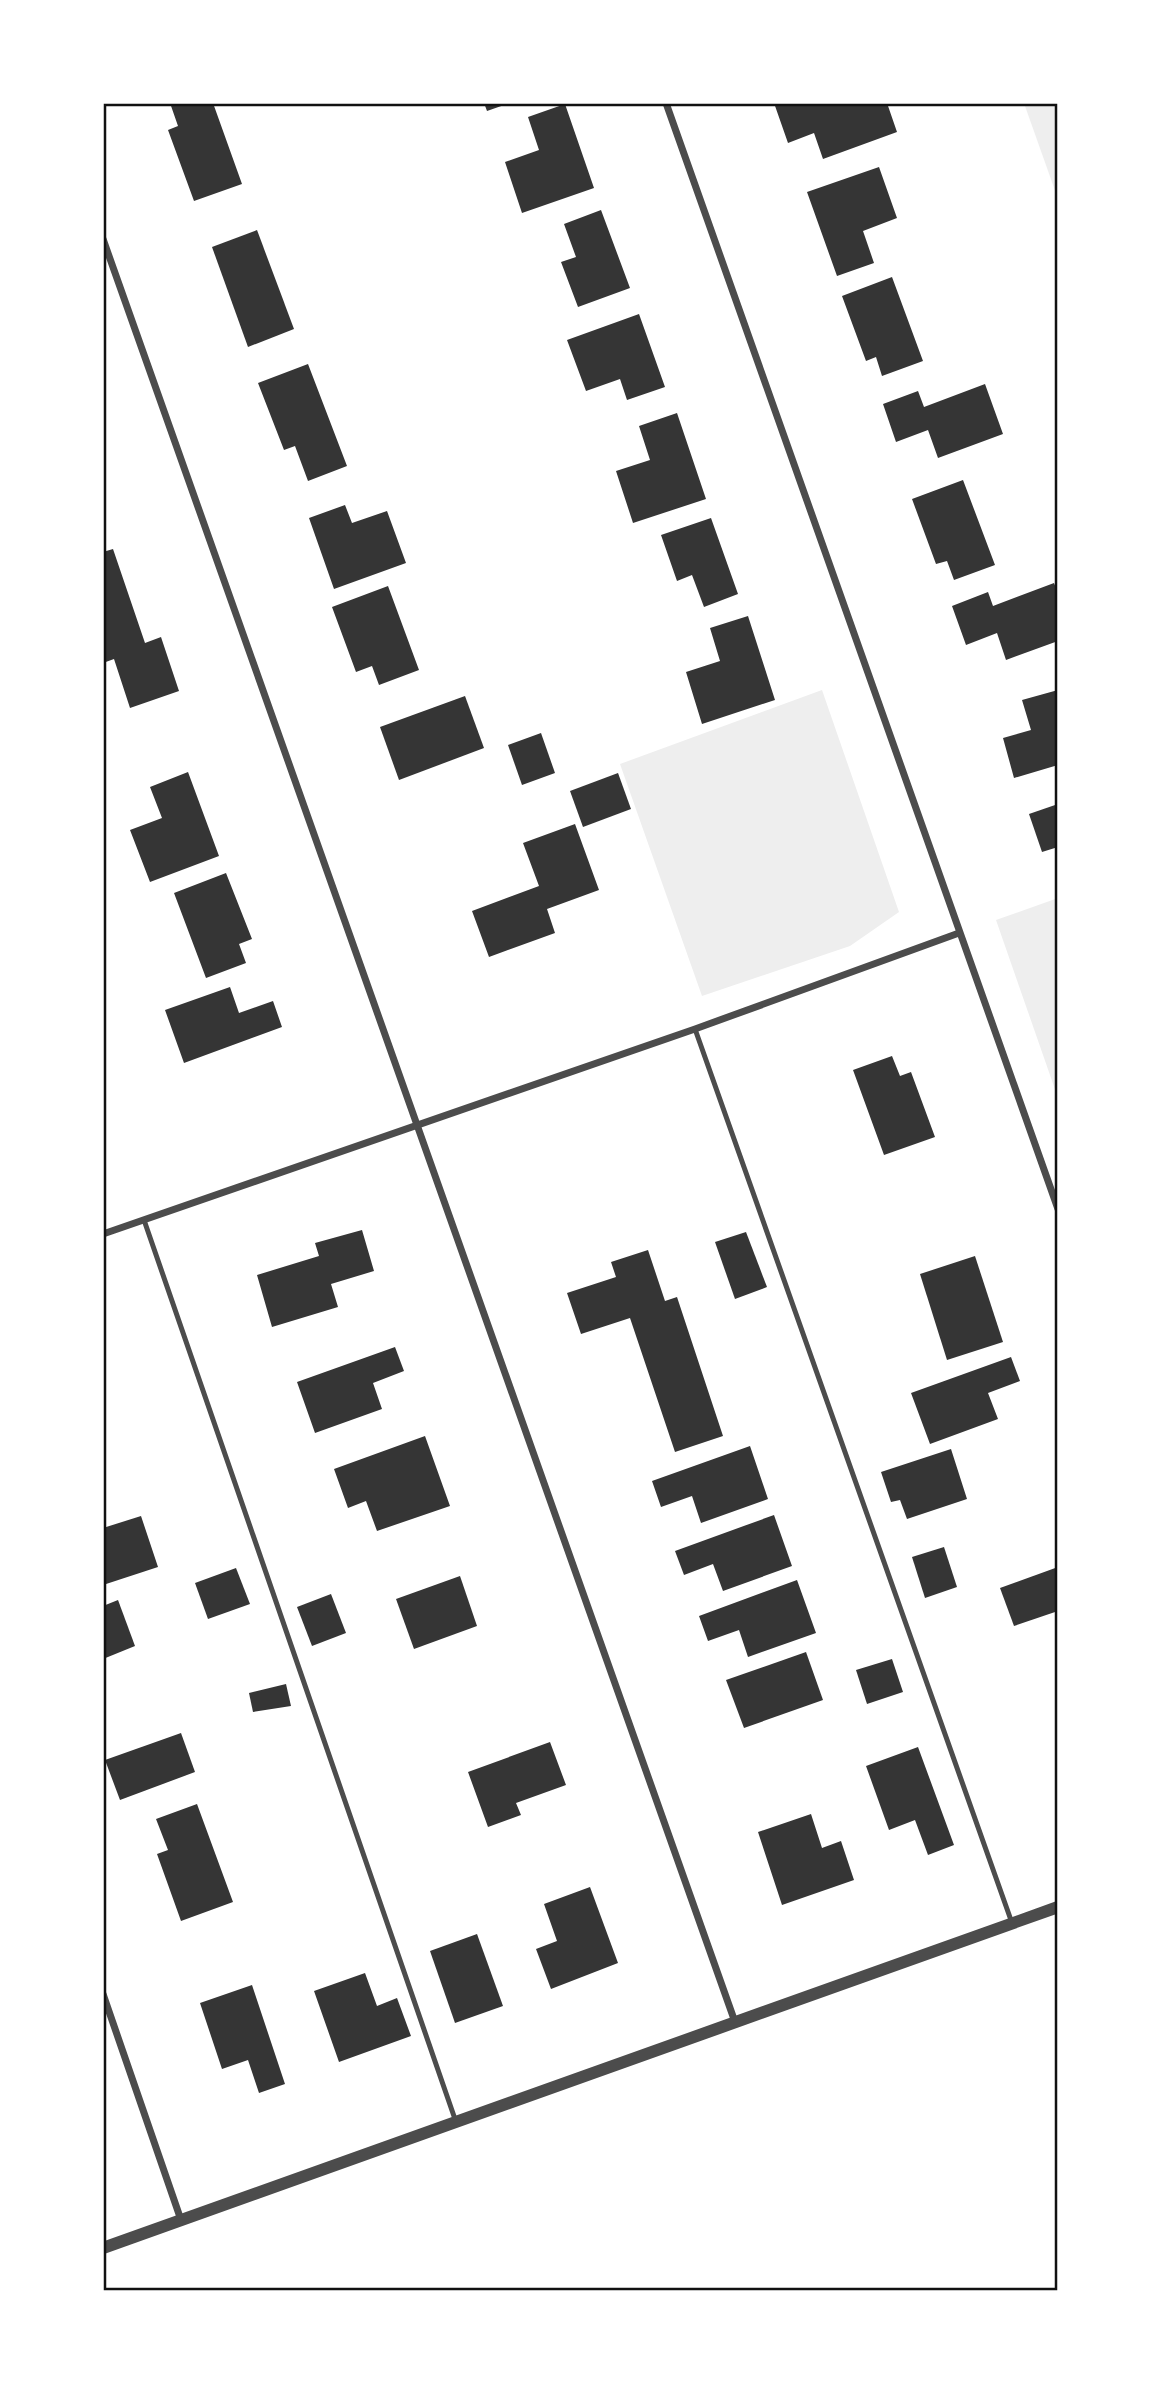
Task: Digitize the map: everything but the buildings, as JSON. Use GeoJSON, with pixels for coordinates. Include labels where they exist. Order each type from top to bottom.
{"type":"FeatureCollection","features":[{"type":"Feature","properties":{"kind":"street"},"geometry":{"type":"LineString","coordinates":[[666,103],[1058,1209]]}},
{"type":"Feature","properties":{"kind":"street"},"geometry":{"type":"LineString","coordinates":[[103,239],[415,1126],[735,2022]]}},
{"type":"Feature","properties":{"kind":"street"},"geometry":{"type":"LineString","coordinates":[[103,1234],[695,1029],[959,933]]}},
{"type":"Feature","properties":{"kind":"street"},"geometry":{"type":"LineString","coordinates":[[103,2248],[1058,1907]]}},
{"type":"Feature","properties":{"kind":"street"},"geometry":{"type":"LineString","coordinates":[[103,1994],[181,2220]]}},
{"type":"Feature","properties":{"kind":"lane"},"geometry":{"type":"LineString","coordinates":[[695,1029],[1012,1924]]}},
{"type":"Feature","properties":{"kind":"lane"},"geometry":{"type":"LineString","coordinates":[[144,1220],[456,2122]]}},
{"type":"Feature","properties":{"kind":"shaded area"},"geometry":{"type":"Polygon","coordinates":[[[1033,103],[1058,103],[1058,199],[1025,106],[1033,103]]]}},
{"type":"Feature","properties":{"kind":"shaded area"},"geometry":{"type":"Polygon","coordinates":[[[822,690],[899,912],[850,946],[702,996],[620,764],[822,690]]]}},
{"type":"Feature","properties":{"kind":"shaded area"},"geometry":{"type":"Polygon","coordinates":[[[1058,898],[1058,1098],[996,920],[1058,898]]]}}]}
